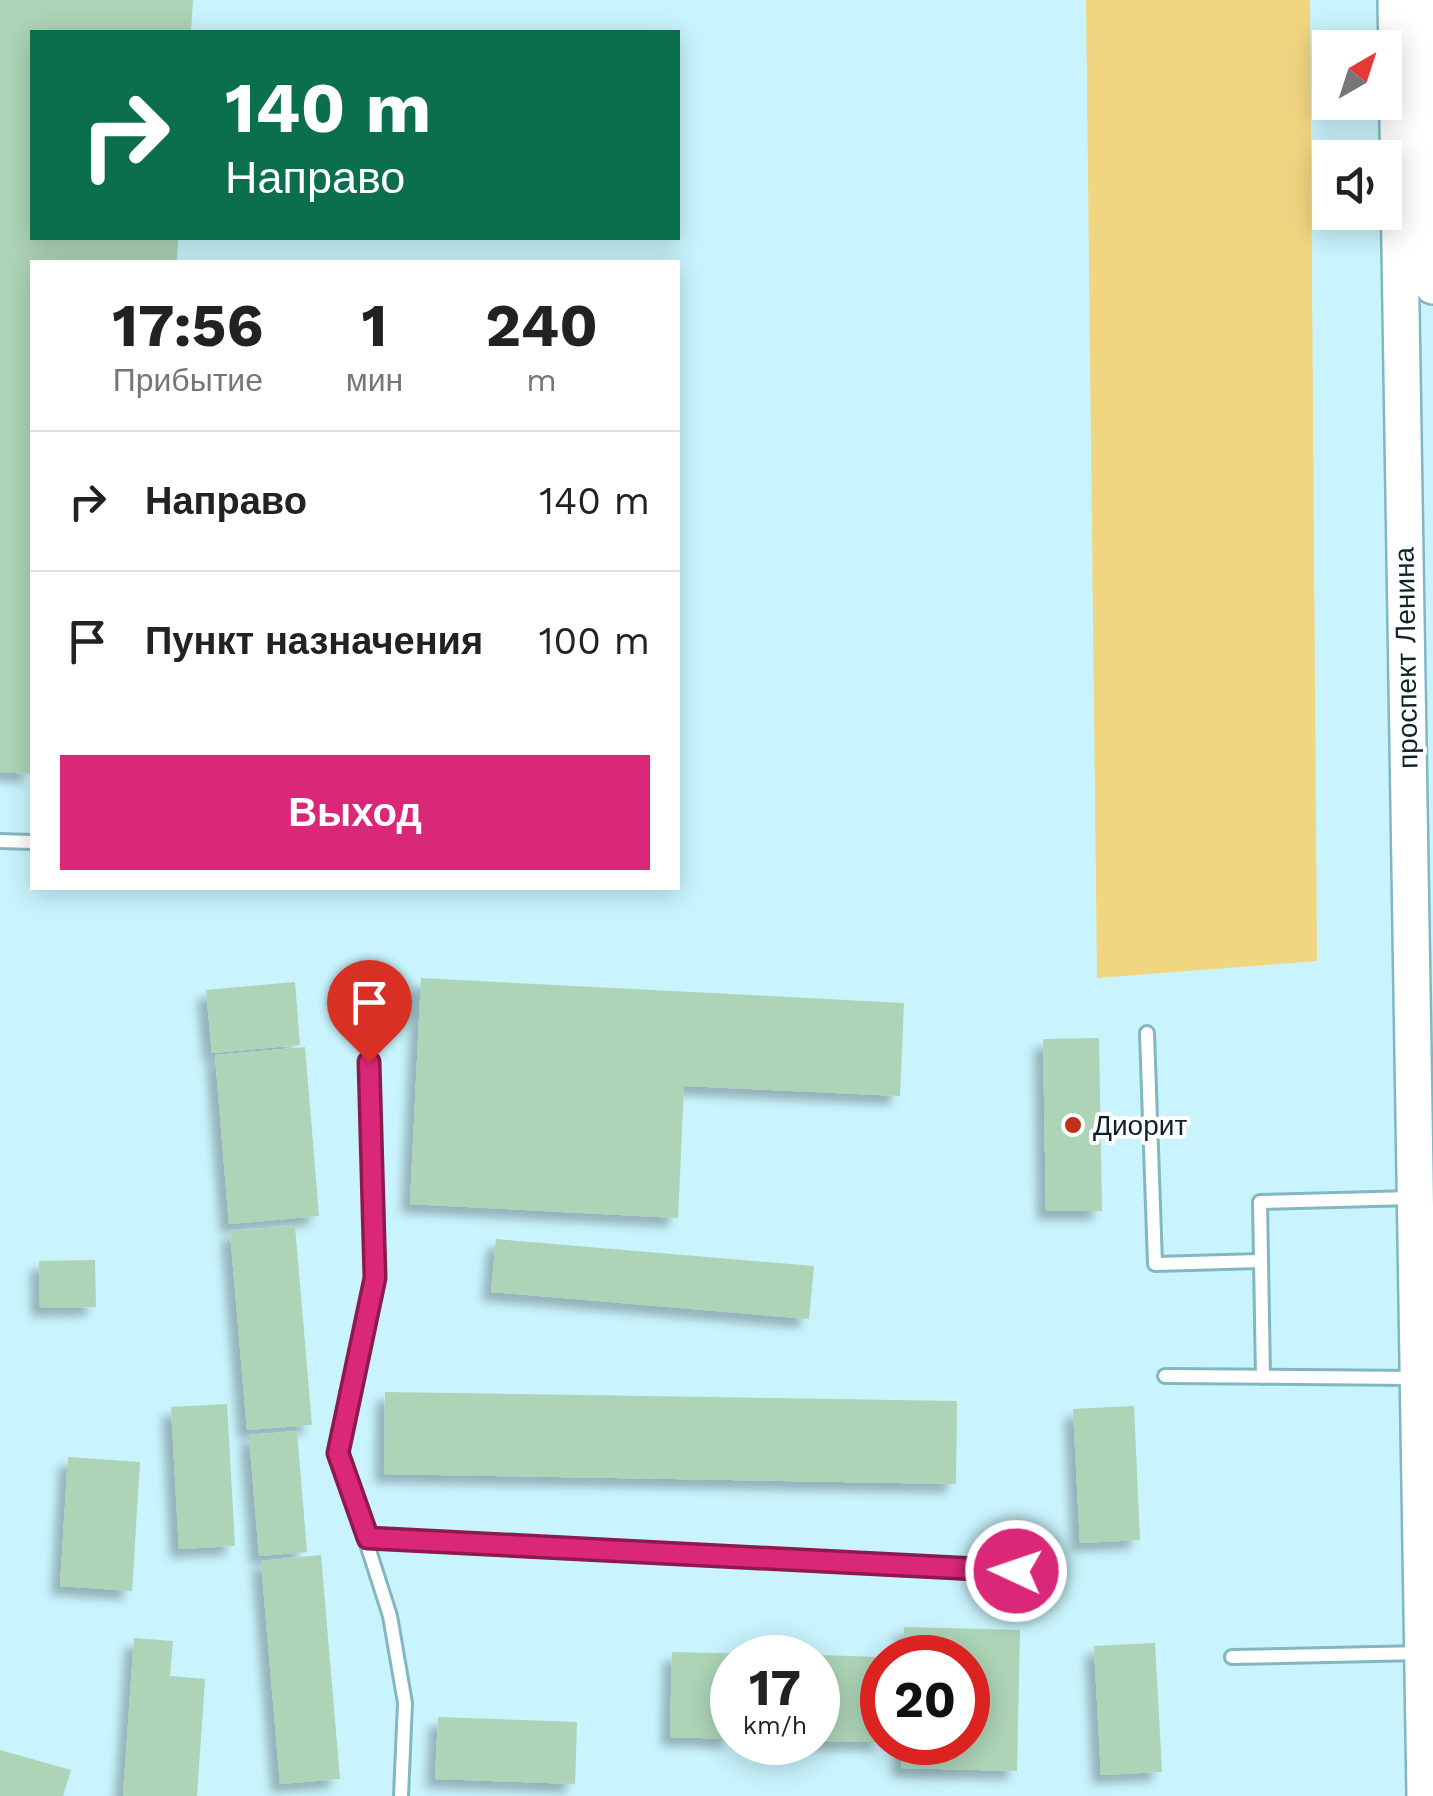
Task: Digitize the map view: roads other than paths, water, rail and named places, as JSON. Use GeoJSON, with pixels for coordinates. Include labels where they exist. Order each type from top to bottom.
{"type":"FeatureCollection","features":[{"type":"Feature","properties":{"kind":"main road","name":"проспект Ленина"},"geometry":{"type":"LineString","coordinates":[[1396,0],[1425,1796]]}},
{"type":"Feature","properties":{"kind":"main road"},"geometry":{"type":"LineString","coordinates":[[1426,0],[1433,286]]}},
{"type":"Feature","properties":{"kind":"lane"},"geometry":{"type":"LineString","coordinates":[[0,841],[30,842]]}},
{"type":"Feature","properties":{"kind":"lane"},"geometry":{"type":"LineString","coordinates":[[1147,1034],[1155,1264],[1260,1261]]}},
{"type":"Feature","properties":{"kind":"lane"},"geometry":{"type":"LineString","coordinates":[[369,1062],[375,1278],[338,1453],[390,1616],[405,1703],[401,1796]]}},
{"type":"Feature","properties":{"kind":"lane"},"geometry":{"type":"LineString","coordinates":[[1263,1377],[1260,1202],[1415,1198]]}},
{"type":"Feature","properties":{"kind":"lane"},"geometry":{"type":"LineString","coordinates":[[1164,1376],[1418,1378]]}},
{"type":"Feature","properties":{"kind":"lane"},"geometry":{"type":"LineString","coordinates":[[368,1538],[1016,1571]]}},
{"type":"Feature","properties":{"kind":"lane"},"geometry":{"type":"LineString","coordinates":[[1232,1657],[1424,1653]]}},
{"type":"Feature","properties":{"kind":"place","name":"Диорит"},"geometry":{"type":"Point","coordinates":[1073,1125]}}]}
